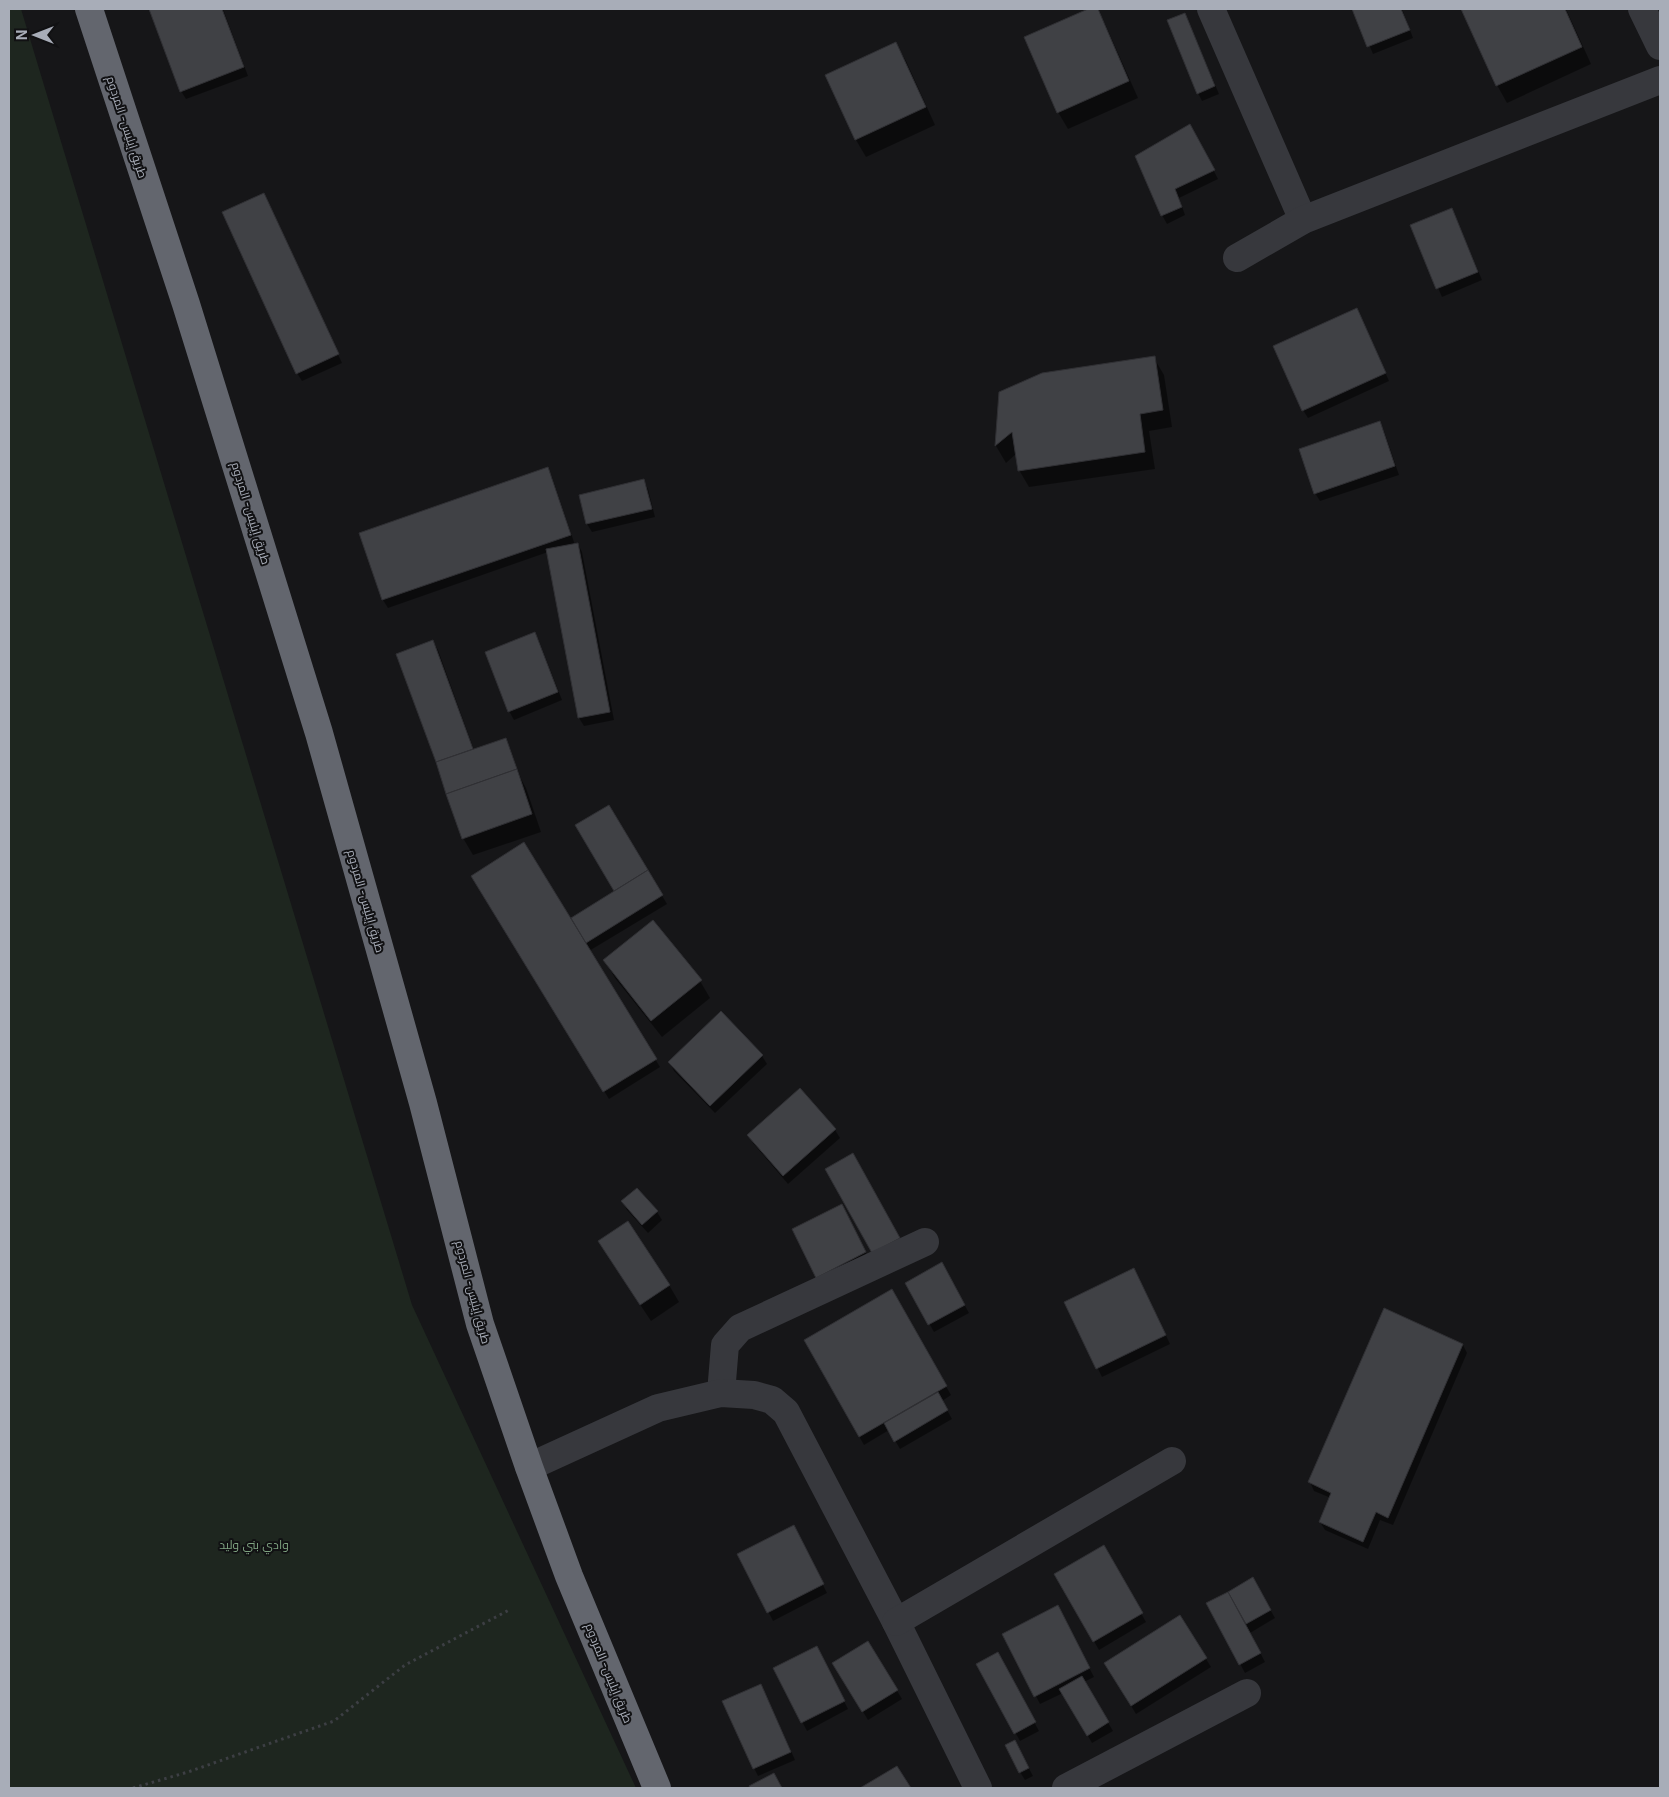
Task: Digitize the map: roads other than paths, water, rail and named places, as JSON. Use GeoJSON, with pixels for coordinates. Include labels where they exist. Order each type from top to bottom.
{"type":"FeatureCollection","features":[{"type":"Feature","properties":{"kind":"highway","name":"طريق إيليس- المردوم"},"geometry":{"type":"LineString","coordinates":[[89,9],[186,304],[319,733],[424,1103],[480,1324],[569,1576],[657,1788]]}},
{"type":"Feature","properties":{"kind":"street"},"geometry":{"type":"LineString","coordinates":[[1211,9],[1303,220]]}},
{"type":"Feature","properties":{"kind":"street"},"geometry":{"type":"LineString","coordinates":[[1642,9],[1660,46]]}},
{"type":"Feature","properties":{"kind":"street"},"geometry":{"type":"LineString","coordinates":[[1237,258],[1303,220],[1660,80]]}},
{"type":"Feature","properties":{"kind":"street"},"geometry":{"type":"LineString","coordinates":[[721,1393],[725,1345],[740,1328],[925,1242]]}},
{"type":"Feature","properties":{"kind":"street"},"geometry":{"type":"LineString","coordinates":[[529,1467],[658,1408],[721,1393],[754,1395],[772,1400],[786,1412],[896,1622],[978,1788]]}},
{"type":"Feature","properties":{"kind":"street"},"geometry":{"type":"LineString","coordinates":[[896,1622],[1172,1461]]}},
{"type":"Feature","properties":{"kind":"street"},"geometry":{"type":"LineString","coordinates":[[1066,1788],[1247,1693]]}},
{"type":"Feature","properties":{"kind":"park label","name":"وادي بني وليد"},"geometry":{"type":"Point","coordinates":[254,1544]}}]}
